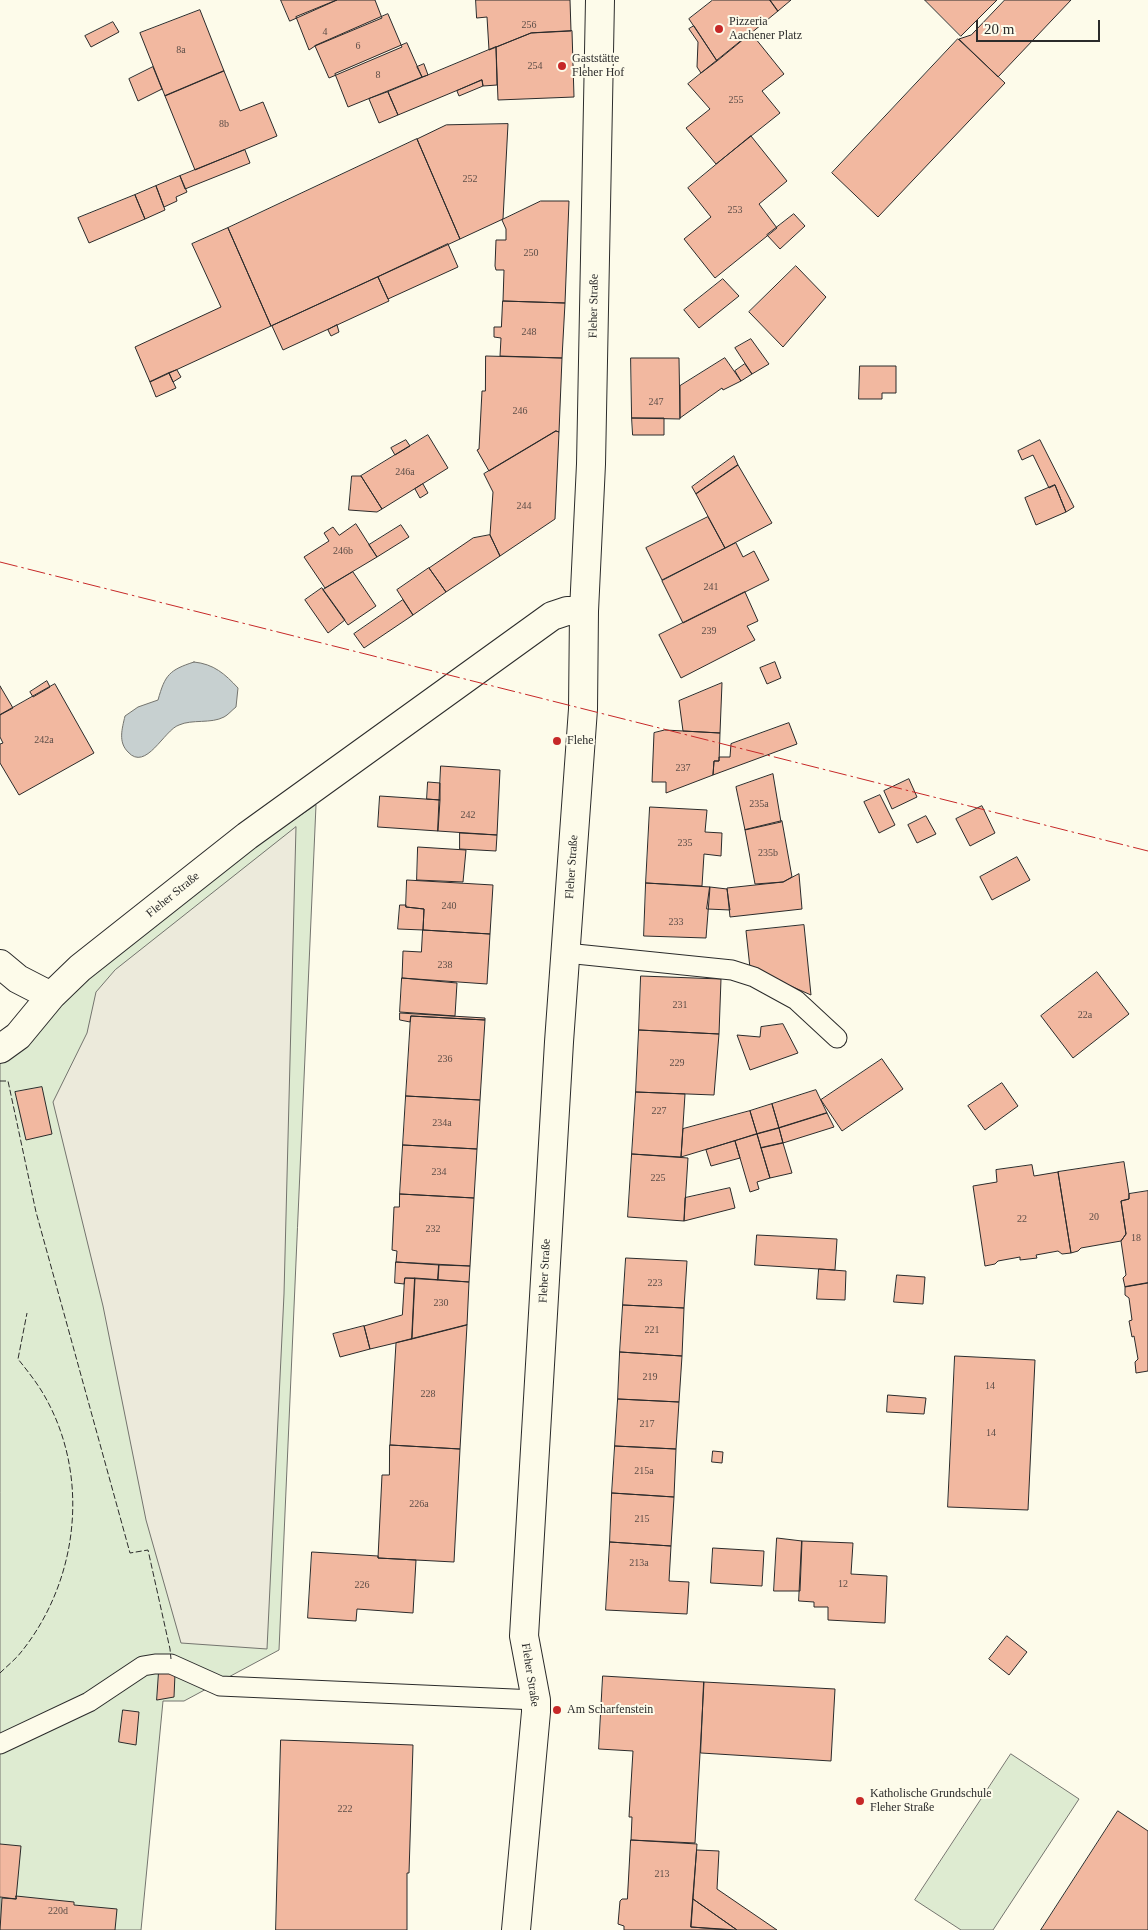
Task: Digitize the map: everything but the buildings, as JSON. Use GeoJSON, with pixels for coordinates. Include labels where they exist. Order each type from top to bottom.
{"type":"FeatureCollection","features":[{"type":"Feature","properties":{"kind":"street","name":"Fleher Straße"},"geometry":{"type":"LineString","coordinates":[[516,1930],[536,1700],[524,1636],[558,1052],[582,734],[584,611],[591,464],[600,0]]}},
{"type":"Feature","properties":{"kind":"street","name":"Fleher Straße"},"geometry":{"type":"LineString","coordinates":[[1,1054],[50,996],[80,968],[247,836],[552,616],[567,611],[584,611]]}},
{"type":"Feature","properties":{"kind":"street"},"geometry":{"type":"LineString","coordinates":[[0,964],[18,978],[50,996]]}},
{"type":"Feature","properties":{"kind":"lane"},"geometry":{"type":"LineString","coordinates":[[566,953],[732,970],[754,977],[796,1000],[837,1038]]}},
{"type":"Feature","properties":{"kind":"lane"},"geometry":{"type":"LineString","coordinates":[[0,1744],[89,1702],[143,1666],[155,1664],[171,1664],[220,1686],[536,1700]]}},
{"type":"Feature","properties":{"kind":"green space"},"geometry":{"type":"Polygon","coordinates":[[[316,805],[279,1650],[184,1701],[163,1701],[141,1930],[0,1930],[0,1055],[69,974],[316,805]]]}},
{"type":"Feature","properties":{"kind":"green space"},"geometry":{"type":"Polygon","coordinates":[[[1011,1754],[1079,1799],[993,1930],[961,1930],[915,1900],[1011,1754]]]}},
{"type":"Feature","properties":{"kind":"shaded area"},"geometry":{"type":"Polygon","coordinates":[[[194,662],[219,670],[238,688],[236,707],[226,716],[219,719],[179,725],[173,728],[148,754],[135,757],[128,752],[122,740],[125,716],[138,707],[158,700],[169,675],[173,671],[194,662]]]}},
{"type":"Feature","properties":{"kind":"shaded area"},"geometry":{"type":"Polygon","coordinates":[[[296,827],[284,1294],[267,1649],[181,1643],[146,1520],[103,1306],[53,1102],[87,1033],[96,992],[115,970],[296,827]]]}},
{"type":"Feature","properties":{"kind":"fence"},"geometry":{"type":"LineString","coordinates":[[0,1081],[8,1081],[36,1212],[130,1553],[148,1550],[171,1659]]}},
{"type":"Feature","properties":{"kind":"fence"},"geometry":{"type":"LineString","coordinates":[[0,1673],[20,1654],[42,1622],[56,1591],[67,1558],[72,1524],[72,1489],[67,1455],[57,1421],[41,1390],[18,1359],[27,1313]]}},
{"type":"Feature","properties":{"kind":"power"},"geometry":{"type":"LineString","coordinates":[[0,562],[1148,851]]}},
{"type":"Feature","properties":{"kind":"place","name":"Pizzeria Aachener Platz"},"geometry":{"type":"Point","coordinates":[719,29]}},
{"type":"Feature","properties":{"kind":"place","name":"Gaststätte Fleher Hof"},"geometry":{"type":"Point","coordinates":[562,66]}},
{"type":"Feature","properties":{"kind":"place","name":"Flehe"},"geometry":{"type":"Point","coordinates":[557,741]}},
{"type":"Feature","properties":{"kind":"place","name":"Am Scharfenstein"},"geometry":{"type":"Point","coordinates":[557,1710]}},
{"type":"Feature","properties":{"kind":"place","name":"Katholische Grundschule Fleher Straße"},"geometry":{"type":"Point","coordinates":[860,1801]}}]}
